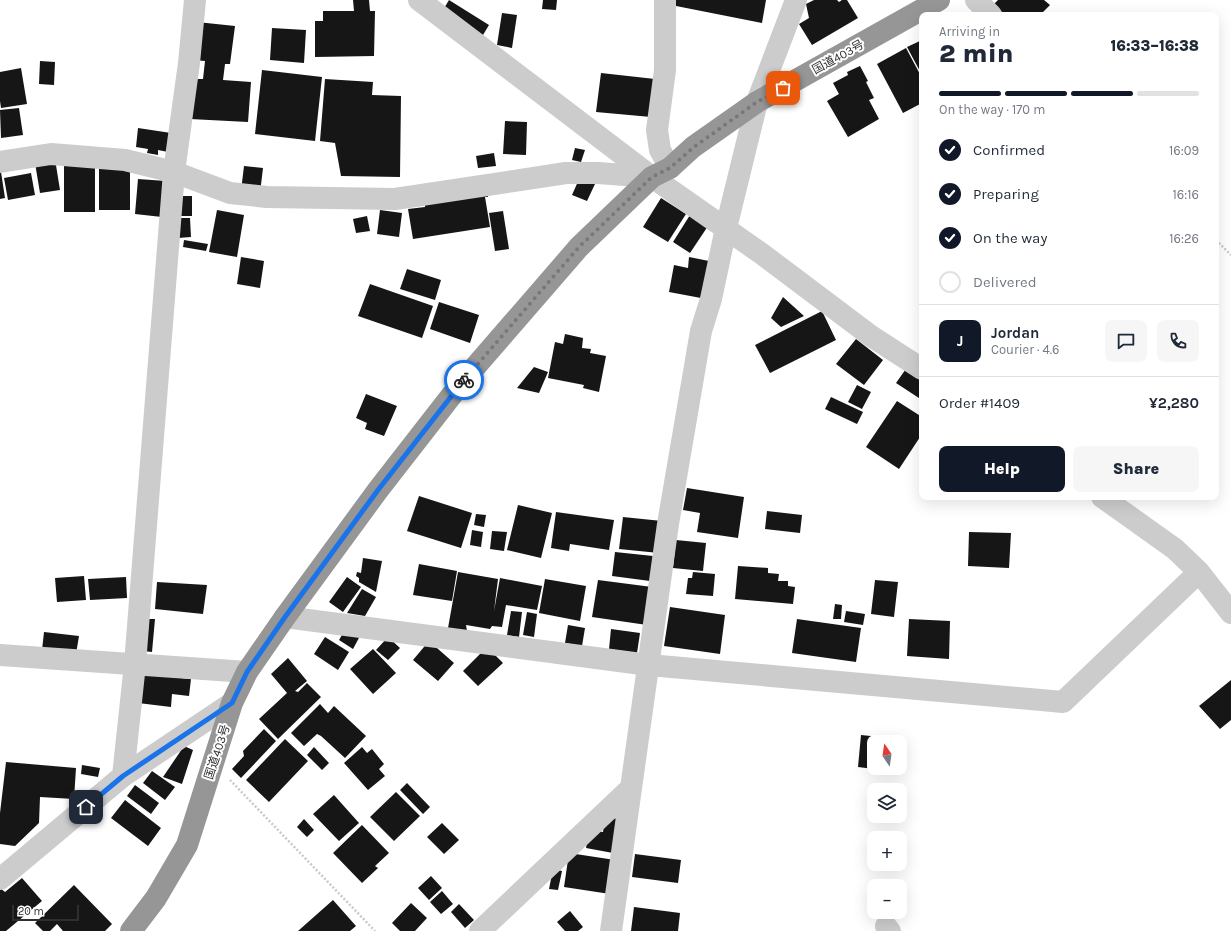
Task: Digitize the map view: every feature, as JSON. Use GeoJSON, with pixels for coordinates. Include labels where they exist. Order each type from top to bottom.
{"type":"FeatureCollection","features":[{"type":"Feature","properties":{"kind":"highway","name":"国道403号"},"geometry":{"type":"LineString","coordinates":[[131,931],[156,898],[187,845],[232,703],[247,672],[285,617],[378,490],[462,382],[579,247],[661,172],[757,102],[939,0]]}},
{"type":"Feature","properties":{"kind":"street"},"geometry":{"type":"LineString","coordinates":[[123,776],[135,664],[174,172],[189,63],[195,0]]}},
{"type":"Feature","properties":{"kind":"street"},"geometry":{"type":"LineString","coordinates":[[419,0],[661,172],[726,228],[871,336],[919,367]]}},
{"type":"Feature","properties":{"kind":"street"},"geometry":{"type":"LineString","coordinates":[[661,172],[657,130],[665,70],[665,0]]}},
{"type":"Feature","properties":{"kind":"street"},"geometry":{"type":"LineString","coordinates":[[611,931],[668,524],[701,331],[711,299],[726,228],[757,102],[796,0]]}},
{"type":"Feature","properties":{"kind":"street"},"geometry":{"type":"LineString","coordinates":[[976,0],[988,12]]}},
{"type":"Feature","properties":{"kind":"street"},"geometry":{"type":"LineString","coordinates":[[0,162],[51,154],[125,160],[174,172],[230,193],[267,197],[395,199],[566,173],[661,172]]}},
{"type":"Feature","properties":{"kind":"street"},"geometry":{"type":"LineString","coordinates":[[1106,500],[1176,549],[1227,600]]}},
{"type":"Feature","properties":{"kind":"street"},"geometry":{"type":"LineString","coordinates":[[285,617],[649,665],[1063,702],[1199,572]]}},
{"type":"Feature","properties":{"kind":"street"},"geometry":{"type":"LineString","coordinates":[[0,655],[247,672]]}},
{"type":"Feature","properties":{"kind":"street"},"geometry":{"type":"LineString","coordinates":[[0,879],[123,776],[232,703]]}},
{"type":"Feature","properties":{"kind":"street"},"geometry":{"type":"LineString","coordinates":[[480,931],[632,788]]}},
{"type":"Feature","properties":{"kind":"path"},"geometry":{"type":"LineString","coordinates":[[1219,243],[1231,255]]}},
{"type":"Feature","properties":{"kind":"path"},"geometry":{"type":"LineString","coordinates":[[213,762],[375,931]]}},
{"type":"Feature","properties":{"kind":"building"},"geometry":{"type":"Polygon","coordinates":[[[353,0],[369,0],[370,11],[375,11],[374,56],[315,57],[315,21],[323,21],[323,11],[354,11],[353,0]]]}},
{"type":"Feature","properties":{"kind":"building"},"geometry":{"type":"Polygon","coordinates":[[[449,0],[489,25],[483,35],[443,10],[449,0]]]}},
{"type":"Feature","properties":{"kind":"building"},"geometry":{"type":"Polygon","coordinates":[[[543,0],[557,0],[556,10],[542,9],[543,0]]]}},
{"type":"Feature","properties":{"kind":"building"},"geometry":{"type":"Polygon","coordinates":[[[667,0],[766,0],[762,23],[666,4],[667,0]]]}},
{"type":"Feature","properties":{"kind":"building"},"geometry":{"type":"Polygon","coordinates":[[[814,0],[837,0],[839,2],[842,0],[847,0],[858,18],[812,45],[799,24],[809,18],[806,4],[814,0]]]}},
{"type":"Feature","properties":{"kind":"building"},"geometry":{"type":"Polygon","coordinates":[[[998,0],[1044,0],[1050,5],[1043,12],[1002,12],[994,4],[998,0]]]}},
{"type":"Feature","properties":{"kind":"building"},"geometry":{"type":"Polygon","coordinates":[[[502,13],[517,15],[512,48],[497,45],[502,13]]]}},
{"type":"Feature","properties":{"kind":"building"},"geometry":{"type":"Polygon","coordinates":[[[197,22],[235,26],[230,64],[225,64],[223,80],[251,82],[248,122],[190,119],[193,79],[203,79],[205,61],[193,60],[197,22]]]}},
{"type":"Feature","properties":{"kind":"building"},"geometry":{"type":"Polygon","coordinates":[[[272,28],[306,30],[304,63],[270,60],[272,28]]]}},
{"type":"Feature","properties":{"kind":"building"},"geometry":{"type":"Polygon","coordinates":[[[919,41],[919,69],[907,47],[919,41]]]}},
{"type":"Feature","properties":{"kind":"building"},"geometry":{"type":"Polygon","coordinates":[[[906,48],[919,72],[919,105],[903,113],[877,64],[906,48]]]}},
{"type":"Feature","properties":{"kind":"building"},"geometry":{"type":"Polygon","coordinates":[[[40,61],[55,62],[54,85],[39,84],[40,61]]]}},
{"type":"Feature","properties":{"kind":"building"},"geometry":{"type":"Polygon","coordinates":[[[860,66],[868,81],[866,82],[874,98],[869,100],[879,119],[848,137],[827,101],[839,94],[833,83],[848,75],[847,72],[860,66]]]}},
{"type":"Feature","properties":{"kind":"building"},"geometry":{"type":"Polygon","coordinates":[[[21,68],[27,104],[1,108],[0,72],[21,68]]]}},
{"type":"Feature","properties":{"kind":"building"},"geometry":{"type":"Polygon","coordinates":[[[262,70],[322,77],[315,141],[255,134],[262,70]]]}},
{"type":"Feature","properties":{"kind":"building"},"geometry":{"type":"Polygon","coordinates":[[[601,73],[655,79],[651,117],[596,112],[601,73]]]}},
{"type":"Feature","properties":{"kind":"building"},"geometry":{"type":"Polygon","coordinates":[[[325,79],[373,82],[372,95],[401,96],[400,177],[341,176],[335,143],[320,141],[325,79]]]}},
{"type":"Feature","properties":{"kind":"building"},"geometry":{"type":"Polygon","coordinates":[[[19,108],[23,135],[1,138],[0,110],[19,108]]]}},
{"type":"Feature","properties":{"kind":"building"},"geometry":{"type":"Polygon","coordinates":[[[505,121],[527,122],[526,155],[503,154],[505,121]]]}},
{"type":"Feature","properties":{"kind":"building"},"geometry":{"type":"Polygon","coordinates":[[[138,128],[171,133],[168,152],[158,150],[158,155],[147,153],[148,149],[136,147],[138,128]]]}},
{"type":"Feature","properties":{"kind":"building"},"geometry":{"type":"Polygon","coordinates":[[[575,148],[585,150],[581,162],[572,160],[575,148]]]}},
{"type":"Feature","properties":{"kind":"building"},"geometry":{"type":"Polygon","coordinates":[[[494,153],[496,166],[478,168],[476,156],[494,153]]]}},
{"type":"Feature","properties":{"kind":"building"},"geometry":{"type":"Polygon","coordinates":[[[55,159],[60,190],[40,193],[35,163],[55,159]]]}},
{"type":"Feature","properties":{"kind":"building"},"geometry":{"type":"Polygon","coordinates":[[[64,162],[95,162],[95,212],[64,212],[64,162]]]}},
{"type":"Feature","properties":{"kind":"building"},"geometry":{"type":"Polygon","coordinates":[[[99,166],[130,166],[130,210],[99,210],[99,166]]]}},
{"type":"Feature","properties":{"kind":"building"},"geometry":{"type":"Polygon","coordinates":[[[244,166],[263,168],[260,193],[241,191],[244,166]]]}},
{"type":"Feature","properties":{"kind":"building"},"geometry":{"type":"Polygon","coordinates":[[[0,172],[5,198],[0,199],[0,172]]]}},
{"type":"Feature","properties":{"kind":"building"},"geometry":{"type":"Polygon","coordinates":[[[31,173],[35,195],[8,200],[4,178],[31,173]]]}},
{"type":"Feature","properties":{"kind":"building"},"geometry":{"type":"Polygon","coordinates":[[[580,177],[595,184],[587,201],[572,195],[580,177]]]}},
{"type":"Feature","properties":{"kind":"building"},"geometry":{"type":"Polygon","coordinates":[[[138,179],[166,181],[162,217],[135,214],[138,179]]]}},
{"type":"Feature","properties":{"kind":"building"},"geometry":{"type":"Polygon","coordinates":[[[486,188],[488,197],[485,197],[490,227],[413,239],[408,209],[425,207],[425,203],[486,188]]]}},
{"type":"Feature","properties":{"kind":"building"},"geometry":{"type":"Polygon","coordinates":[[[178,196],[192,196],[192,216],[179,216],[178,196]]]}},
{"type":"Feature","properties":{"kind":"building"},"geometry":{"type":"Polygon","coordinates":[[[661,198],[686,214],[668,242],[643,227],[661,198]]]}},
{"type":"Feature","properties":{"kind":"building"},"geometry":{"type":"Polygon","coordinates":[[[217,210],[244,215],[237,257],[209,252],[217,210]]]}},
{"type":"Feature","properties":{"kind":"building"},"geometry":{"type":"Polygon","coordinates":[[[380,210],[402,213],[399,237],[377,234],[380,210]]]}},
{"type":"Feature","properties":{"kind":"building"},"geometry":{"type":"Polygon","coordinates":[[[503,211],[509,249],[495,251],[489,213],[503,211]]]}},
{"type":"Feature","properties":{"kind":"building"},"geometry":{"type":"Polygon","coordinates":[[[690,215],[708,226],[690,253],[673,242],[690,215]]]}},
{"type":"Feature","properties":{"kind":"building"},"geometry":{"type":"Polygon","coordinates":[[[367,216],[370,231],[356,233],[353,219],[367,216]]]}},
{"type":"Feature","properties":{"kind":"building"},"geometry":{"type":"Polygon","coordinates":[[[177,218],[190,218],[191,237],[178,238],[177,218]]]}},
{"type":"Feature","properties":{"kind":"building"},"geometry":{"type":"Polygon","coordinates":[[[184,240],[208,244],[206,251],[183,247],[184,240]]]}},
{"type":"Feature","properties":{"kind":"building"},"geometry":{"type":"Polygon","coordinates":[[[241,257],[264,261],[260,288],[237,284],[241,257]]]}},
{"type":"Feature","properties":{"kind":"building"},"geometry":{"type":"Polygon","coordinates":[[[689,257],[709,261],[701,298],[669,292],[674,265],[688,268],[689,257]]]}},
{"type":"Feature","properties":{"kind":"building"},"geometry":{"type":"Polygon","coordinates":[[[407,269],[441,280],[435,300],[400,289],[407,269]]]}},
{"type":"Feature","properties":{"kind":"building"},"geometry":{"type":"Polygon","coordinates":[[[370,284],[433,306],[422,338],[358,316],[370,284]]]}},
{"type":"Feature","properties":{"kind":"building"},"geometry":{"type":"Polygon","coordinates":[[[783,297],[804,316],[781,327],[771,318],[783,297]]]}},
{"type":"Feature","properties":{"kind":"building"},"geometry":{"type":"Polygon","coordinates":[[[439,302],[479,315],[470,343],[430,329],[439,302]]]}},
{"type":"Feature","properties":{"kind":"building"},"geometry":{"type":"Polygon","coordinates":[[[822,311],[836,340],[770,373],[755,345],[822,311]]]}},
{"type":"Feature","properties":{"kind":"building"},"geometry":{"type":"Polygon","coordinates":[[[565,334],[583,338],[582,348],[591,349],[590,353],[606,356],[599,392],[583,388],[584,385],[548,378],[555,342],[563,344],[565,334]]]}},
{"type":"Feature","properties":{"kind":"building"},"geometry":{"type":"Polygon","coordinates":[[[856,339],[883,360],[864,385],[836,364],[856,339]]]}},
{"type":"Feature","properties":{"kind":"building"},"geometry":{"type":"Polygon","coordinates":[[[908,366],[919,374],[919,398],[896,383],[908,366]]]}},
{"type":"Feature","properties":{"kind":"building"},"geometry":{"type":"Polygon","coordinates":[[[534,367],[548,372],[539,393],[517,388],[534,367]]]}},
{"type":"Feature","properties":{"kind":"building"},"geometry":{"type":"Polygon","coordinates":[[[857,385],[871,392],[862,409],[848,402],[857,385]]]}},
{"type":"Feature","properties":{"kind":"building"},"geometry":{"type":"Polygon","coordinates":[[[366,394],[397,406],[384,436],[365,429],[367,423],[356,418],[366,394]]]}},
{"type":"Feature","properties":{"kind":"building"},"geometry":{"type":"Polygon","coordinates":[[[831,397],[863,412],[857,424],[825,409],[831,397]]]}},
{"type":"Feature","properties":{"kind":"building"},"geometry":{"type":"Polygon","coordinates":[[[897,401],[919,415],[919,439],[899,469],[866,447],[897,401]]]}},
{"type":"Feature","properties":{"kind":"building"},"geometry":{"type":"Polygon","coordinates":[[[687,488],[744,497],[738,538],[697,532],[700,513],[683,510],[687,488]]]}},
{"type":"Feature","properties":{"kind":"building"},"geometry":{"type":"Polygon","coordinates":[[[419,496],[472,513],[461,548],[407,531],[419,496]]]}},
{"type":"Feature","properties":{"kind":"building"},"geometry":{"type":"Polygon","coordinates":[[[518,505],[552,513],[541,558],[507,550],[518,505]]]}},
{"type":"Feature","properties":{"kind":"building"},"geometry":{"type":"Polygon","coordinates":[[[767,511],[802,515],[800,533],[765,529],[767,511]]]}},
{"type":"Feature","properties":{"kind":"building"},"geometry":{"type":"Polygon","coordinates":[[[556,512],[614,520],[609,550],[570,544],[569,551],[551,548],[556,512]]]}},
{"type":"Feature","properties":{"kind":"building"},"geometry":{"type":"Polygon","coordinates":[[[476,514],[486,515],[484,527],[474,525],[476,514]]]}},
{"type":"Feature","properties":{"kind":"building"},"geometry":{"type":"Polygon","coordinates":[[[623,517],[662,521],[659,553],[619,549],[623,517]]]}},
{"type":"Feature","properties":{"kind":"building"},"geometry":{"type":"Polygon","coordinates":[[[472,530],[483,532],[481,547],[470,545],[472,530]]]}},
{"type":"Feature","properties":{"kind":"building"},"geometry":{"type":"Polygon","coordinates":[[[492,531],[507,532],[504,551],[490,549],[492,531]]]}},
{"type":"Feature","properties":{"kind":"building"},"geometry":{"type":"Polygon","coordinates":[[[969,532],[1011,533],[1009,568],[968,566],[969,532]]]}},
{"type":"Feature","properties":{"kind":"building"},"geometry":{"type":"Polygon","coordinates":[[[676,540],[706,543],[703,571],[673,568],[676,540]]]}},
{"type":"Feature","properties":{"kind":"building"},"geometry":{"type":"Polygon","coordinates":[[[615,552],[653,556],[650,581],[612,576],[615,552]]]}},
{"type":"Feature","properties":{"kind":"building"},"geometry":{"type":"Polygon","coordinates":[[[363,558],[382,561],[376,592],[359,582],[359,578],[356,576],[357,572],[361,573],[363,558]]]}},
{"type":"Feature","properties":{"kind":"building"},"geometry":{"type":"Polygon","coordinates":[[[419,564],[457,571],[452,601],[413,595],[419,564]]]}},
{"type":"Feature","properties":{"kind":"building"},"geometry":{"type":"Polygon","coordinates":[[[738,566],[768,568],[768,573],[779,574],[778,581],[788,581],[788,586],[795,587],[793,604],[735,599],[738,566]]]}},
{"type":"Feature","properties":{"kind":"building"},"geometry":{"type":"Polygon","coordinates":[[[458,572],[498,579],[494,611],[500,578],[542,586],[537,610],[506,605],[502,627],[492,626],[490,629],[466,625],[467,631],[448,628],[458,572]]]}},
{"type":"Feature","properties":{"kind":"building"},"geometry":{"type":"Polygon","coordinates":[[[693,572],[715,574],[713,596],[686,594],[688,578],[692,578],[693,572]]]}},
{"type":"Feature","properties":{"kind":"building"},"geometry":{"type":"Polygon","coordinates":[[[84,576],[86,600],[57,602],[55,578],[84,576]]]}},
{"type":"Feature","properties":{"kind":"building"},"geometry":{"type":"Polygon","coordinates":[[[126,577],[127,598],[90,600],[88,579],[126,577]]]}},
{"type":"Feature","properties":{"kind":"building"},"geometry":{"type":"Polygon","coordinates":[[[347,577],[361,587],[343,612],[329,602],[347,577]]]}},
{"type":"Feature","properties":{"kind":"building"},"geometry":{"type":"Polygon","coordinates":[[[545,579],[586,586],[580,621],[539,613],[545,579]]]}},
{"type":"Feature","properties":{"kind":"building"},"geometry":{"type":"Polygon","coordinates":[[[598,580],[652,587],[647,625],[592,617],[598,580]]]}},
{"type":"Feature","properties":{"kind":"building"},"geometry":{"type":"Polygon","coordinates":[[[875,580],[898,582],[894,617],[871,614],[875,580]]]}},
{"type":"Feature","properties":{"kind":"building"},"geometry":{"type":"Polygon","coordinates":[[[157,582],[207,585],[203,614],[155,609],[157,582]]]}},
{"type":"Feature","properties":{"kind":"building"},"geometry":{"type":"Polygon","coordinates":[[[362,589],[376,597],[365,616],[347,613],[362,589]]]}},
{"type":"Feature","properties":{"kind":"building"},"geometry":{"type":"Polygon","coordinates":[[[835,604],[842,605],[841,619],[833,619],[835,604]]]}},
{"type":"Feature","properties":{"kind":"building"},"geometry":{"type":"Polygon","coordinates":[[[670,607],[725,615],[720,654],[664,646],[670,607]]]}},
{"type":"Feature","properties":{"kind":"building"},"geometry":{"type":"Polygon","coordinates":[[[511,611],[522,612],[519,637],[507,635],[511,611]]]}},
{"type":"Feature","properties":{"kind":"building"},"geometry":{"type":"Polygon","coordinates":[[[846,611],[865,614],[863,625],[844,622],[846,611]]]}},
{"type":"Feature","properties":{"kind":"building"},"geometry":{"type":"Polygon","coordinates":[[[527,612],[537,614],[534,637],[523,635],[527,612]]]}},
{"type":"Feature","properties":{"kind":"building"},"geometry":{"type":"Polygon","coordinates":[[[146,619],[155,619],[152,652],[143,651],[146,619]]]}},
{"type":"Feature","properties":{"kind":"building"},"geometry":{"type":"Polygon","coordinates":[[[797,619],[861,628],[856,662],[792,653],[797,619]]]}},
{"type":"Feature","properties":{"kind":"building"},"geometry":{"type":"Polygon","coordinates":[[[909,619],[950,621],[949,659],[907,656],[909,619]]]}},
{"type":"Feature","properties":{"kind":"building"},"geometry":{"type":"Polygon","coordinates":[[[568,625],[585,628],[582,646],[565,643],[568,625]]]}},
{"type":"Feature","properties":{"kind":"building"},"geometry":{"type":"Polygon","coordinates":[[[346,628],[360,636],[353,649],[339,640],[346,628]]]}},
{"type":"Feature","properties":{"kind":"building"},"geometry":{"type":"Polygon","coordinates":[[[611,629],[640,633],[637,653],[609,649],[611,629]]]}},
{"type":"Feature","properties":{"kind":"building"},"geometry":{"type":"Polygon","coordinates":[[[44,632],[79,636],[76,654],[42,650],[44,632]]]}},
{"type":"Feature","properties":{"kind":"building"},"geometry":{"type":"Polygon","coordinates":[[[325,637],[349,652],[338,670],[314,654],[325,637]]]}},
{"type":"Feature","properties":{"kind":"building"},"geometry":{"type":"Polygon","coordinates":[[[388,637],[400,648],[388,660],[376,650],[388,637]]]}},
{"type":"Feature","properties":{"kind":"building"},"geometry":{"type":"Polygon","coordinates":[[[429,641],[454,663],[438,681],[413,660],[429,641]]]}},
{"type":"Feature","properties":{"kind":"building"},"geometry":{"type":"Polygon","coordinates":[[[487,647],[503,663],[478,686],[463,671],[487,647]]]}},
{"type":"Feature","properties":{"kind":"building"},"geometry":{"type":"Polygon","coordinates":[[[373,649],[396,673],[373,694],[350,669],[373,649]]]}},
{"type":"Feature","properties":{"kind":"building"},"geometry":{"type":"Polygon","coordinates":[[[288,658],[307,681],[295,691],[298,692],[307,683],[321,697],[278,739],[259,719],[287,693],[271,674],[288,658]]]}},
{"type":"Feature","properties":{"kind":"building"},"geometry":{"type":"Polygon","coordinates":[[[142,674],[191,679],[189,696],[172,694],[171,707],[138,703],[142,674]]]}},
{"type":"Feature","properties":{"kind":"building"},"geometry":{"type":"Polygon","coordinates":[[[1231,680],[1231,720],[1220,729],[1199,706],[1231,680]]]}},
{"type":"Feature","properties":{"kind":"building"},"geometry":{"type":"Polygon","coordinates":[[[320,704],[328,713],[334,706],[366,736],[345,758],[317,734],[304,746],[291,733],[320,704]]]}},
{"type":"Feature","properties":{"kind":"building"},"geometry":{"type":"Polygon","coordinates":[[[264,729],[276,741],[241,778],[232,769],[244,756],[243,751],[264,729]]]}},
{"type":"Feature","properties":{"kind":"building"},"geometry":{"type":"Polygon","coordinates":[[[861,735],[867,736],[867,768],[858,767],[861,735]]]}},
{"type":"Feature","properties":{"kind":"building"},"geometry":{"type":"Polygon","coordinates":[[[285,739],[308,761],[269,802],[246,780],[285,739]]]}},
{"type":"Feature","properties":{"kind":"building"},"geometry":{"type":"Polygon","coordinates":[[[184,746],[193,750],[182,784],[163,777],[184,746]]]}},
{"type":"Feature","properties":{"kind":"building"},"geometry":{"type":"Polygon","coordinates":[[[314,747],[329,763],[322,770],[307,755],[314,747]]]}},
{"type":"Feature","properties":{"kind":"building"},"geometry":{"type":"Polygon","coordinates":[[[362,747],[367,753],[372,749],[384,764],[379,769],[385,776],[368,790],[344,763],[362,747]]]}},
{"type":"Feature","properties":{"kind":"building"},"geometry":{"type":"Polygon","coordinates":[[[6,762],[76,768],[74,799],[40,797],[39,823],[15,846],[0,844],[0,813],[6,762]]]}},
{"type":"Feature","properties":{"kind":"building"},"geometry":{"type":"Polygon","coordinates":[[[82,765],[100,768],[98,777],[81,774],[82,765]]]}},
{"type":"Feature","properties":{"kind":"building"},"geometry":{"type":"Polygon","coordinates":[[[152,771],[175,787],[165,800],[143,783],[152,771]]]}},
{"type":"Feature","properties":{"kind":"building"},"geometry":{"type":"Polygon","coordinates":[[[407,783],[430,807],[423,814],[400,790],[407,783]]]}},
{"type":"Feature","properties":{"kind":"building"},"geometry":{"type":"Polygon","coordinates":[[[135,785],[159,803],[151,814],[127,796],[135,785]]]}},
{"type":"Feature","properties":{"kind":"building"},"geometry":{"type":"Polygon","coordinates":[[[396,792],[420,816],[394,841],[370,817],[396,792]]]}},
{"type":"Feature","properties":{"kind":"building"},"geometry":{"type":"Polygon","coordinates":[[[334,795],[359,823],[339,841],[313,814],[334,795]]]}},
{"type":"Feature","properties":{"kind":"building"},"geometry":{"type":"Polygon","coordinates":[[[125,800],[161,828],[148,846],[111,818],[125,800]]]}},
{"type":"Feature","properties":{"kind":"building"},"geometry":{"type":"Polygon","coordinates":[[[605,817],[619,819],[613,853],[586,848],[589,830],[603,832],[605,817]]]}},
{"type":"Feature","properties":{"kind":"building"},"geometry":{"type":"Polygon","coordinates":[[[304,819],[314,830],[307,837],[297,827],[304,819]]]}},
{"type":"Feature","properties":{"kind":"building"},"geometry":{"type":"Polygon","coordinates":[[[442,823],[459,840],[444,854],[427,837],[442,823]]]}},
{"type":"Feature","properties":{"kind":"building"},"geometry":{"type":"Polygon","coordinates":[[[362,825],[389,853],[375,866],[378,868],[362,883],[333,853],[362,825]]]}},
{"type":"Feature","properties":{"kind":"building"},"geometry":{"type":"Polygon","coordinates":[[[569,853],[615,860],[610,894],[564,887],[569,853]]]}},
{"type":"Feature","properties":{"kind":"building"},"geometry":{"type":"Polygon","coordinates":[[[635,854],[681,860],[678,883],[632,877],[635,854]]]}},
{"type":"Feature","properties":{"kind":"building"},"geometry":{"type":"Polygon","coordinates":[[[553,869],[562,871],[558,890],[549,889],[553,869]]]}},
{"type":"Feature","properties":{"kind":"building"},"geometry":{"type":"Polygon","coordinates":[[[431,876],[442,888],[429,900],[418,888],[431,876]]]}},
{"type":"Feature","properties":{"kind":"building"},"geometry":{"type":"Polygon","coordinates":[[[22,878],[42,901],[6,931],[0,931],[0,888],[5,892],[22,878]]]}},
{"type":"Feature","properties":{"kind":"building"},"geometry":{"type":"Polygon","coordinates":[[[74,885],[112,924],[105,931],[63,931],[57,924],[50,931],[43,931],[35,923],[74,885]]]}},
{"type":"Feature","properties":{"kind":"building"},"geometry":{"type":"Polygon","coordinates":[[[442,891],[453,904],[441,914],[430,902],[442,891]]]}},
{"type":"Feature","properties":{"kind":"building"},"geometry":{"type":"Polygon","coordinates":[[[333,900],[356,926],[350,931],[298,931],[333,900]]]}},
{"type":"Feature","properties":{"kind":"building"},"geometry":{"type":"Polygon","coordinates":[[[411,903],[427,918],[415,931],[400,931],[392,923],[411,903]]]}},
{"type":"Feature","properties":{"kind":"building"},"geometry":{"type":"Polygon","coordinates":[[[459,904],[474,920],[465,928],[451,912],[459,904]]]}},
{"type":"Feature","properties":{"kind":"building"},"geometry":{"type":"Polygon","coordinates":[[[634,907],[680,913],[678,931],[631,931],[634,907]]]}},
{"type":"Feature","properties":{"kind":"building"},"geometry":{"type":"Polygon","coordinates":[[[570,911],[583,927],[578,931],[565,931],[557,922],[570,911]]]}},
{"type":"Feature","properties":{"kind":"way so far"},"geometry":{"type":"LineString","coordinates":[[464,380],[579,247],[652,177],[670,168],[694,147],[757,102],[783,88]]}},
{"type":"Feature","properties":{"kind":"route"},"geometry":{"type":"LineString","coordinates":[[86,807],[123,776],[232,703],[247,672],[285,617],[378,490],[464,380]]}}]}
